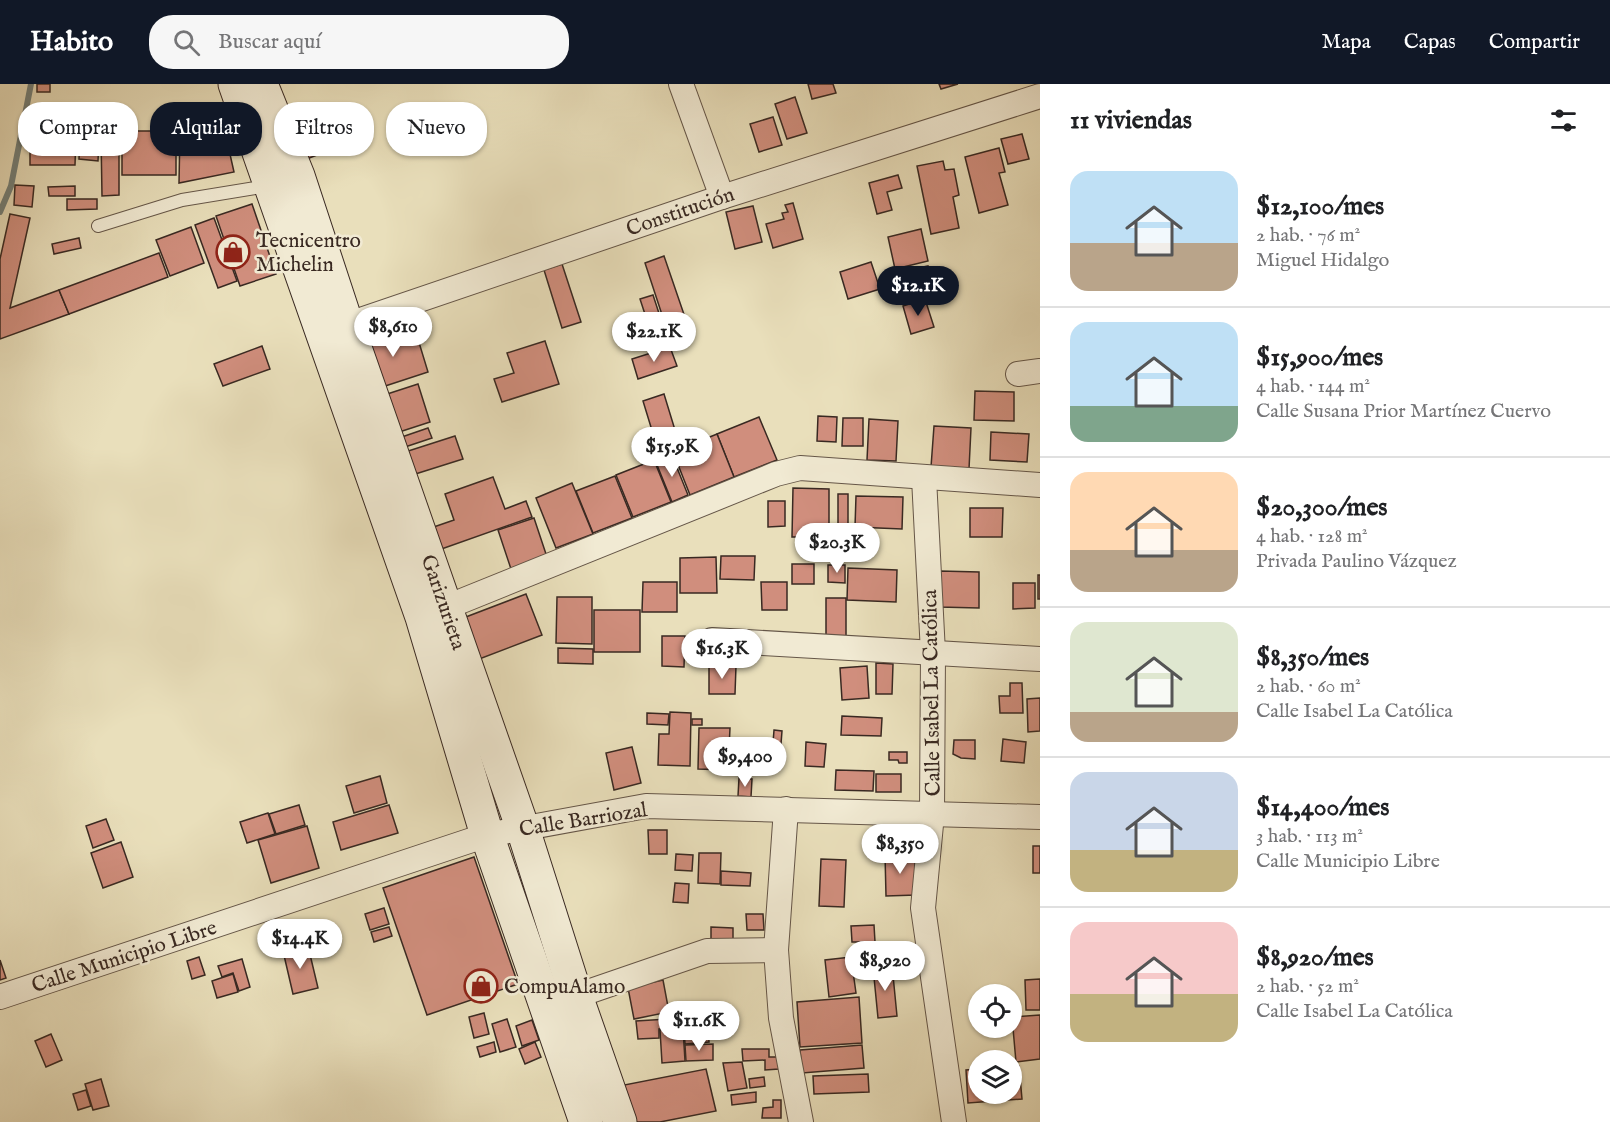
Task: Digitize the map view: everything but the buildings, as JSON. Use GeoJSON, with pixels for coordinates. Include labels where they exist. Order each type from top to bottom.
{"type":"FeatureCollection","features":[{"type":"Feature","properties":{"kind":"main road","name":"Garizurieta"},"geometry":{"type":"LineString","coordinates":[[235,84],[285,181]]}},
{"type":"Feature","properties":{"kind":"main road","name":"Garizurieta"},"geometry":{"type":"LineString","coordinates":[[261,84],[285,181],[335,329],[434,612],[523,829],[576,996],[620,1122]]}},
{"type":"Feature","properties":{"kind":"main road","name":"Garizurieta"},"geometry":{"type":"LineString","coordinates":[[434,612],[487,835],[586,1122]]}},
{"type":"Feature","properties":{"kind":"street"},"geometry":{"type":"LineString","coordinates":[[681,84],[722,197]]}},
{"type":"Feature","properties":{"kind":"street","name":"Constitución"},"geometry":{"type":"LineString","coordinates":[[335,329],[1037,92]]}},
{"type":"Feature","properties":{"kind":"street"},"geometry":{"type":"LineString","coordinates":[[434,612],[776,474],[800,468],[1040,485]]}},
{"type":"Feature","properties":{"kind":"street","name":"Calle Isabel La Católica"},"geometry":{"type":"LineString","coordinates":[[924,478],[933,653],[932,814],[923,908],[954,1122]]}},
{"type":"Feature","properties":{"kind":"street"},"geometry":{"type":"LineString","coordinates":[[712,639],[1040,659]]}},
{"type":"Feature","properties":{"kind":"street","name":"Calle Barriozal"},"geometry":{"type":"LineString","coordinates":[[487,835],[646,806],[1040,817]]}},
{"type":"Feature","properties":{"kind":"street"},"geometry":{"type":"LineString","coordinates":[[786,809],[776,950],[781,1018],[801,1122]]}},
{"type":"Feature","properties":{"kind":"street","name":"Calle Municipio Libre"},"geometry":{"type":"LineString","coordinates":[[0,997],[487,835]]}},
{"type":"Feature","properties":{"kind":"street"},"geometry":{"type":"LineString","coordinates":[[576,996],[707,951],[776,950]]}},
{"type":"Feature","properties":{"kind":"lane"},"geometry":{"type":"LineString","coordinates":[[98,226],[182,200],[285,181]]}},
{"type":"Feature","properties":{"kind":"waterway"},"geometry":{"type":"LineString","coordinates":[[0,212],[11,186],[31,84]]}},
{"type":"Feature","properties":{"kind":"place","name":"Tecnicentro Michelin"},"geometry":{"type":"Point","coordinates":[233,252]}},
{"type":"Feature","properties":{"kind":"place","name":"CompuAlamo"},"geometry":{"type":"Point","coordinates":[481,986]}}]}
